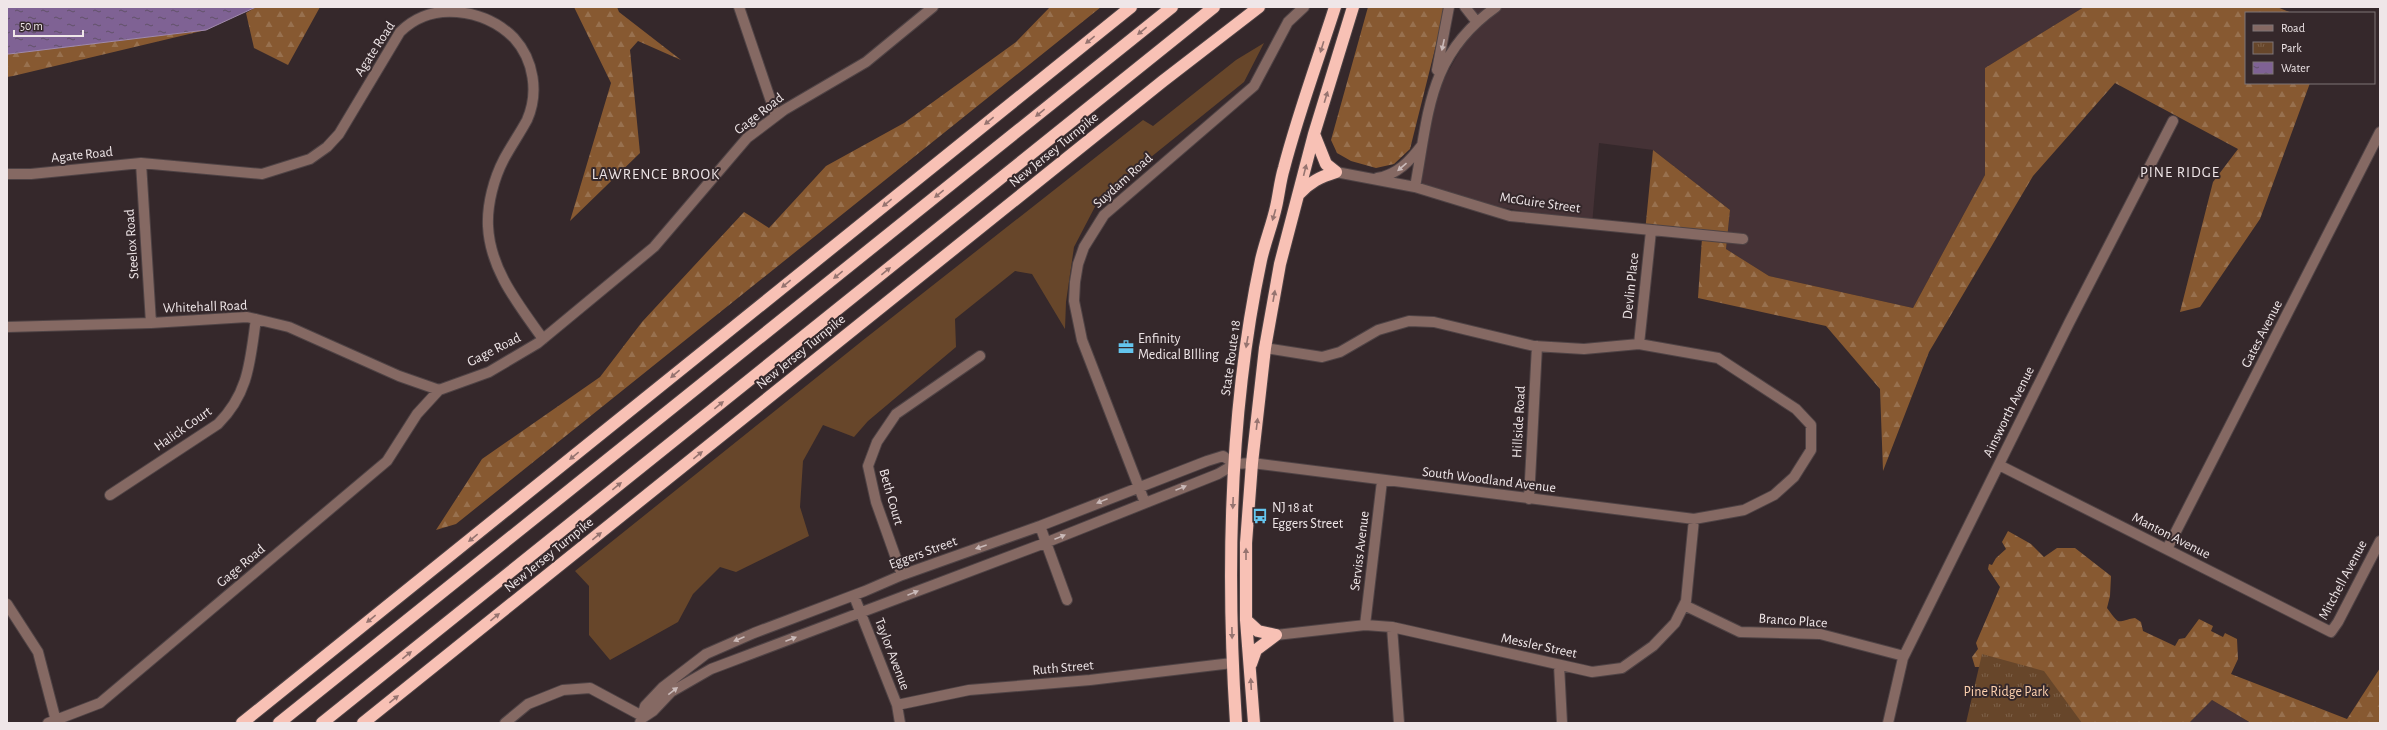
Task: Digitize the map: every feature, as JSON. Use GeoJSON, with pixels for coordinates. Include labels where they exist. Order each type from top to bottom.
{"type":"FeatureCollection","features":[{"type":"Feature","properties":{"kind":"highway"},"geometry":{"type":"LineString","coordinates":[[242,723],[1131,7]]}},
{"type":"Feature","properties":{"kind":"highway"},"geometry":{"type":"LineString","coordinates":[[279,723],[1172,7]]}},
{"type":"Feature","properties":{"kind":"highway","name":"New Jersey Turnpike"},"geometry":{"type":"LineString","coordinates":[[322,723],[1214,7]]}},
{"type":"Feature","properties":{"kind":"highway","name":"New Jersey Turnpike"},"geometry":{"type":"LineString","coordinates":[[364,723],[1157,86],[1259,7]]}},
{"type":"Feature","properties":{"kind":"highway"},"geometry":{"type":"LineString","coordinates":[[1254,723],[1246,620],[1246,543],[1252,463],[1266,348],[1280,264],[1314,134],[1353,7]]}},
{"type":"Feature","properties":{"kind":"highway","name":"State Route 18"},"geometry":{"type":"LineString","coordinates":[[1236,723],[1232,663],[1230,569],[1235,464],[1244,359],[1262,259],[1276,207],[1284,168],[1334,8]]}},
{"type":"Feature","properties":{"kind":"highway"},"geometry":{"type":"LineString","coordinates":[[1314,134],[1326,164],[1336,172]]}},
{"type":"Feature","properties":{"kind":"highway"},"geometry":{"type":"LineString","coordinates":[[1299,194],[1310,183],[1321,177],[1336,172]]}},
{"type":"Feature","properties":{"kind":"highway"},"geometry":{"type":"LineString","coordinates":[[1246,620],[1258,631],[1276,635]]}},
{"type":"Feature","properties":{"kind":"highway"},"geometry":{"type":"LineString","coordinates":[[1250,665],[1256,650],[1276,635]]}},
{"type":"Feature","properties":{"kind":"street"},"geometry":{"type":"LineString","coordinates":[[739,7],[776,116]]}},
{"type":"Feature","properties":{"kind":"street","name":"Gage Road"},"geometry":{"type":"LineString","coordinates":[[52,722],[100,703],[387,461],[417,414],[439,390],[489,372],[543,339],[654,247],[747,138],[776,116],[866,62],[933,7]]}},
{"type":"Feature","properties":{"kind":"street","name":"Suydam Road"},"geometry":{"type":"LineString","coordinates":[[1145,503],[1082,340],[1077,321],[1074,301],[1075,282],[1082,252],[1093,230],[1119,201],[1254,86],[1288,22],[1304,7]]}},
{"type":"Feature","properties":{"kind":"street"},"geometry":{"type":"LineString","coordinates":[[1415,187],[1449,7]]}},
{"type":"Feature","properties":{"kind":"street"},"geometry":{"type":"LineString","coordinates":[[1465,7],[1476,21]]}},
{"type":"Feature","properties":{"kind":"street"},"geometry":{"type":"LineString","coordinates":[[1431,101],[1439,75],[1453,48],[1476,21],[1496,7]]}},
{"type":"Feature","properties":{"kind":"street","name":"Agate Road"},"geometry":{"type":"LineString","coordinates":[[7,174],[31,174],[141,163],[262,174],[310,159],[327,147],[339,134],[400,32],[410,22],[424,15],[448,12],[467,13],[491,21],[507,31],[518,43],[530,64],[534,83],[532,102],[527,119],[503,160],[495,181],[488,226],[492,251],[501,275],[515,300],[543,339]]}},
{"type":"Feature","properties":{"kind":"street","name":"Ainsworth Avenue"},"geometry":{"type":"LineString","coordinates":[[1888,723],[1904,656],[2069,323],[2173,121]]}},
{"type":"Feature","properties":{"kind":"street","name":"Gates Avenue"},"geometry":{"type":"LineString","coordinates":[[2168,549],[2380,132]]}},
{"type":"Feature","properties":{"kind":"street"},"geometry":{"type":"LineString","coordinates":[[1372,178],[1388,176],[1398,171],[1414,156],[1424,141]]}},
{"type":"Feature","properties":{"kind":"street","name":"Steelox Road"},"geometry":{"type":"LineString","coordinates":[[141,163],[151,323]]}},
{"type":"Feature","properties":{"kind":"street","name":"McGuire Street"},"geometry":{"type":"LineString","coordinates":[[1336,172],[1415,187],[1510,216],[1743,239]]}},
{"type":"Feature","properties":{"kind":"street","name":"Devlin Place"},"geometry":{"type":"LineString","coordinates":[[1639,344],[1651,231]]}},
{"type":"Feature","properties":{"kind":"street","name":"Whitehall Road"},"geometry":{"type":"LineString","coordinates":[[7,327],[151,323],[246,317],[289,327],[399,376],[439,390]]}},
{"type":"Feature","properties":{"kind":"street","name":"Halick Court"},"geometry":{"type":"LineString","coordinates":[[110,495],[218,424],[230,411],[246,380],[256,320]]}},
{"type":"Feature","properties":{"kind":"street","name":"South Woodland Avenue"},"geometry":{"type":"LineString","coordinates":[[1252,463],[1382,481],[1694,519],[1744,510],[1774,495],[1794,477],[1811,450],[1811,425],[1796,409],[1718,358],[1639,344],[1584,349],[1537,346],[1434,322],[1409,321],[1378,330],[1340,352],[1322,357],[1266,348]]}},
{"type":"Feature","properties":{"kind":"street","name":"Hillside Road"},"geometry":{"type":"LineString","coordinates":[[1529,499],[1537,346]]}},
{"type":"Feature","properties":{"kind":"street","name":"Beth Court"},"geometry":{"type":"LineString","coordinates":[[902,575],[876,502],[868,466],[877,442],[896,414],[980,356]]}},
{"type":"Feature","properties":{"kind":"street","name":"Eggers Street"},"geometry":{"type":"LineString","coordinates":[[642,720],[645,706],[682,671],[706,654],[754,633],[854,596],[902,575],[1040,526],[1223,456],[1235,464]]}},
{"type":"Feature","properties":{"kind":"street","name":"Eggers Street"},"geometry":{"type":"LineString","coordinates":[[642,720],[671,692],[687,681],[711,669],[1045,543],[1218,474],[1235,464],[1252,463]]}},
{"type":"Feature","properties":{"kind":"street","name":"Manton Avenue"},"geometry":{"type":"LineString","coordinates":[[1999,465],[2331,632]]}},
{"type":"Feature","properties":{"kind":"street","name":"Serviss Avenue"},"geometry":{"type":"LineString","coordinates":[[1365,625],[1382,481]]}},
{"type":"Feature","properties":{"kind":"street","name":"Messler Street"},"geometry":{"type":"LineString","coordinates":[[1276,635],[1365,625],[1392,627],[1592,672],[1622,668],[1653,646],[1675,623],[1684,604],[1694,519]]}},
{"type":"Feature","properties":{"kind":"street"},"geometry":{"type":"LineString","coordinates":[[1040,526],[1066,600]]}},
{"type":"Feature","properties":{"kind":"street","name":"Mitchell Avenue"},"geometry":{"type":"LineString","coordinates":[[2331,632],[2338,622],[2380,542]]}},
{"type":"Feature","properties":{"kind":"street","name":"Taylor Avenue"},"geometry":{"type":"LineString","coordinates":[[854,596],[898,706],[900,723]]}},
{"type":"Feature","properties":{"kind":"street"},"geometry":{"type":"LineString","coordinates":[[7,604],[38,652],[52,722]]}},
{"type":"Feature","properties":{"kind":"street","name":"Branco Place"},"geometry":{"type":"LineString","coordinates":[[1684,604],[1740,632],[1820,634],[1904,656]]}},
{"type":"Feature","properties":{"kind":"street"},"geometry":{"type":"LineString","coordinates":[[1392,627],[1399,723]]}},
{"type":"Feature","properties":{"kind":"street"},"geometry":{"type":"LineString","coordinates":[[754,633],[760,651]]}},
{"type":"Feature","properties":{"kind":"street","name":"Ruth Street"},"geometry":{"type":"LineString","coordinates":[[898,706],[969,690],[1090,680],[1232,663]]}},
{"type":"Feature","properties":{"kind":"street"},"geometry":{"type":"LineString","coordinates":[[1559,665],[1562,723]]}},
{"type":"Feature","properties":{"kind":"street"},"geometry":{"type":"LineString","coordinates":[[505,723],[528,704],[563,690],[590,688],[642,720]]}},
{"type":"Feature","properties":{"kind":"shaded area"},"geometry":{"type":"Polygon","coordinates":[[[1465,7],[2084,7],[1985,68],[1985,175],[1913,308],[1769,276],[1726,249],[1730,210],[1653,150],[1599,143],[1592,225],[1420,191],[1435,95],[1475,24],[1465,7]]]}},
{"type":"Feature","properties":{"kind":"shaded area"},"geometry":{"type":"Polygon","coordinates":[[[2212,700],[2251,723],[2189,723],[2212,700]]]}},
{"type":"Feature","properties":{"kind":"green space"},"geometry":{"type":"Polygon","coordinates":[[[256,7],[320,7],[288,65],[254,48],[246,13],[256,7]]]}},
{"type":"Feature","properties":{"kind":"green space"},"geometry":{"type":"Polygon","coordinates":[[[574,7],[617,7],[619,12],[681,60],[638,41],[630,50],[640,153],[570,221],[611,83],[574,7]]]}},
{"type":"Feature","properties":{"kind":"green space"},"geometry":{"type":"Polygon","coordinates":[[[1050,7],[1101,7],[456,524],[436,530],[482,459],[600,377],[642,322],[744,212],[769,228],[826,166],[904,123],[1016,42],[1050,7]]]}},
{"type":"Feature","properties":{"kind":"green space"},"geometry":{"type":"Polygon","coordinates":[[[1368,7],[1444,7],[1445,9],[1410,149],[1394,164],[1376,168],[1351,161],[1337,153],[1331,140],[1368,7]]]}},
{"type":"Feature","properties":{"kind":"green space"},"geometry":{"type":"Polygon","coordinates":[[[2084,7],[2277,7],[2290,12],[2245,12],[2245,84],[2310,84],[2260,219],[2200,307],[2180,312],[2213,182],[2238,149],[2115,83],[2033,176],[1929,352],[1883,471],[1880,389],[1826,326],[1698,298],[1702,238],[1645,232],[1653,150],[1730,210],[1726,249],[1769,276],[1913,308],[1985,175],[1985,68],[2084,7]]]}},
{"type":"Feature","properties":{"kind":"green space"},"geometry":{"type":"Polygon","coordinates":[[[206,30],[13,76],[7,77],[7,54],[206,30]]]}},
{"type":"Feature","properties":{"kind":"green space"},"geometry":{"type":"Polygon","coordinates":[[[1264,43],[1244,82],[1099,199],[1074,247],[1066,302],[1065,329],[1032,274],[1015,271],[955,319],[956,347],[868,421],[854,437],[823,425],[803,461],[800,507],[809,536],[736,572],[720,567],[693,594],[678,622],[610,660],[589,635],[589,586],[575,571],[862,341],[1143,120],[1153,126],[1236,60],[1264,43]]]}},
{"type":"Feature","properties":{"kind":"green space"},"geometry":{"type":"Polygon","coordinates":[[[2008,531],[2031,544],[2044,557],[2057,548],[2075,548],[2111,576],[2110,596],[2107,608],[2117,620],[2121,621],[2135,618],[2141,622],[2143,631],[2175,646],[2179,639],[2185,638],[2199,619],[2213,626],[2211,631],[2223,637],[2225,633],[2237,639],[2238,659],[2231,674],[2347,719],[2380,668],[2380,723],[2251,723],[2212,700],[2189,723],[2047,723],[1982,667],[1975,667],[1972,657],[1978,649],[1976,643],[2000,587],[1988,569],[1989,564],[1992,565],[1996,558],[2006,549],[2002,542],[2008,531]]]}},
{"type":"Feature","properties":{"kind":"green space","name":"Pine Ridge Park"},"geometry":{"type":"Polygon","coordinates":[[[1982,654],[2044,671],[2082,723],[1966,723],[1982,654]]]}},
{"type":"Feature","properties":{"kind":"water"},"geometry":{"type":"Polygon","coordinates":[[[7,7],[256,7],[206,30],[7,54],[7,7]]]}},
{"type":"Feature","properties":{"kind":"place","name":"Enfinity Medical BIlling"},"geometry":{"type":"Point","coordinates":[1126,347]}},
{"type":"Feature","properties":{"kind":"place","name":"NJ 18 at Eggers Street"},"geometry":{"type":"Point","coordinates":[1260,516]}},
{"type":"Feature","properties":{"kind":"district","name":"PINE RIDGE"},"geometry":{"type":"Point","coordinates":[2180,172]}},
{"type":"Feature","properties":{"kind":"district","name":"LAWRENCE BROOK"},"geometry":{"type":"Point","coordinates":[656,174]}}]}
